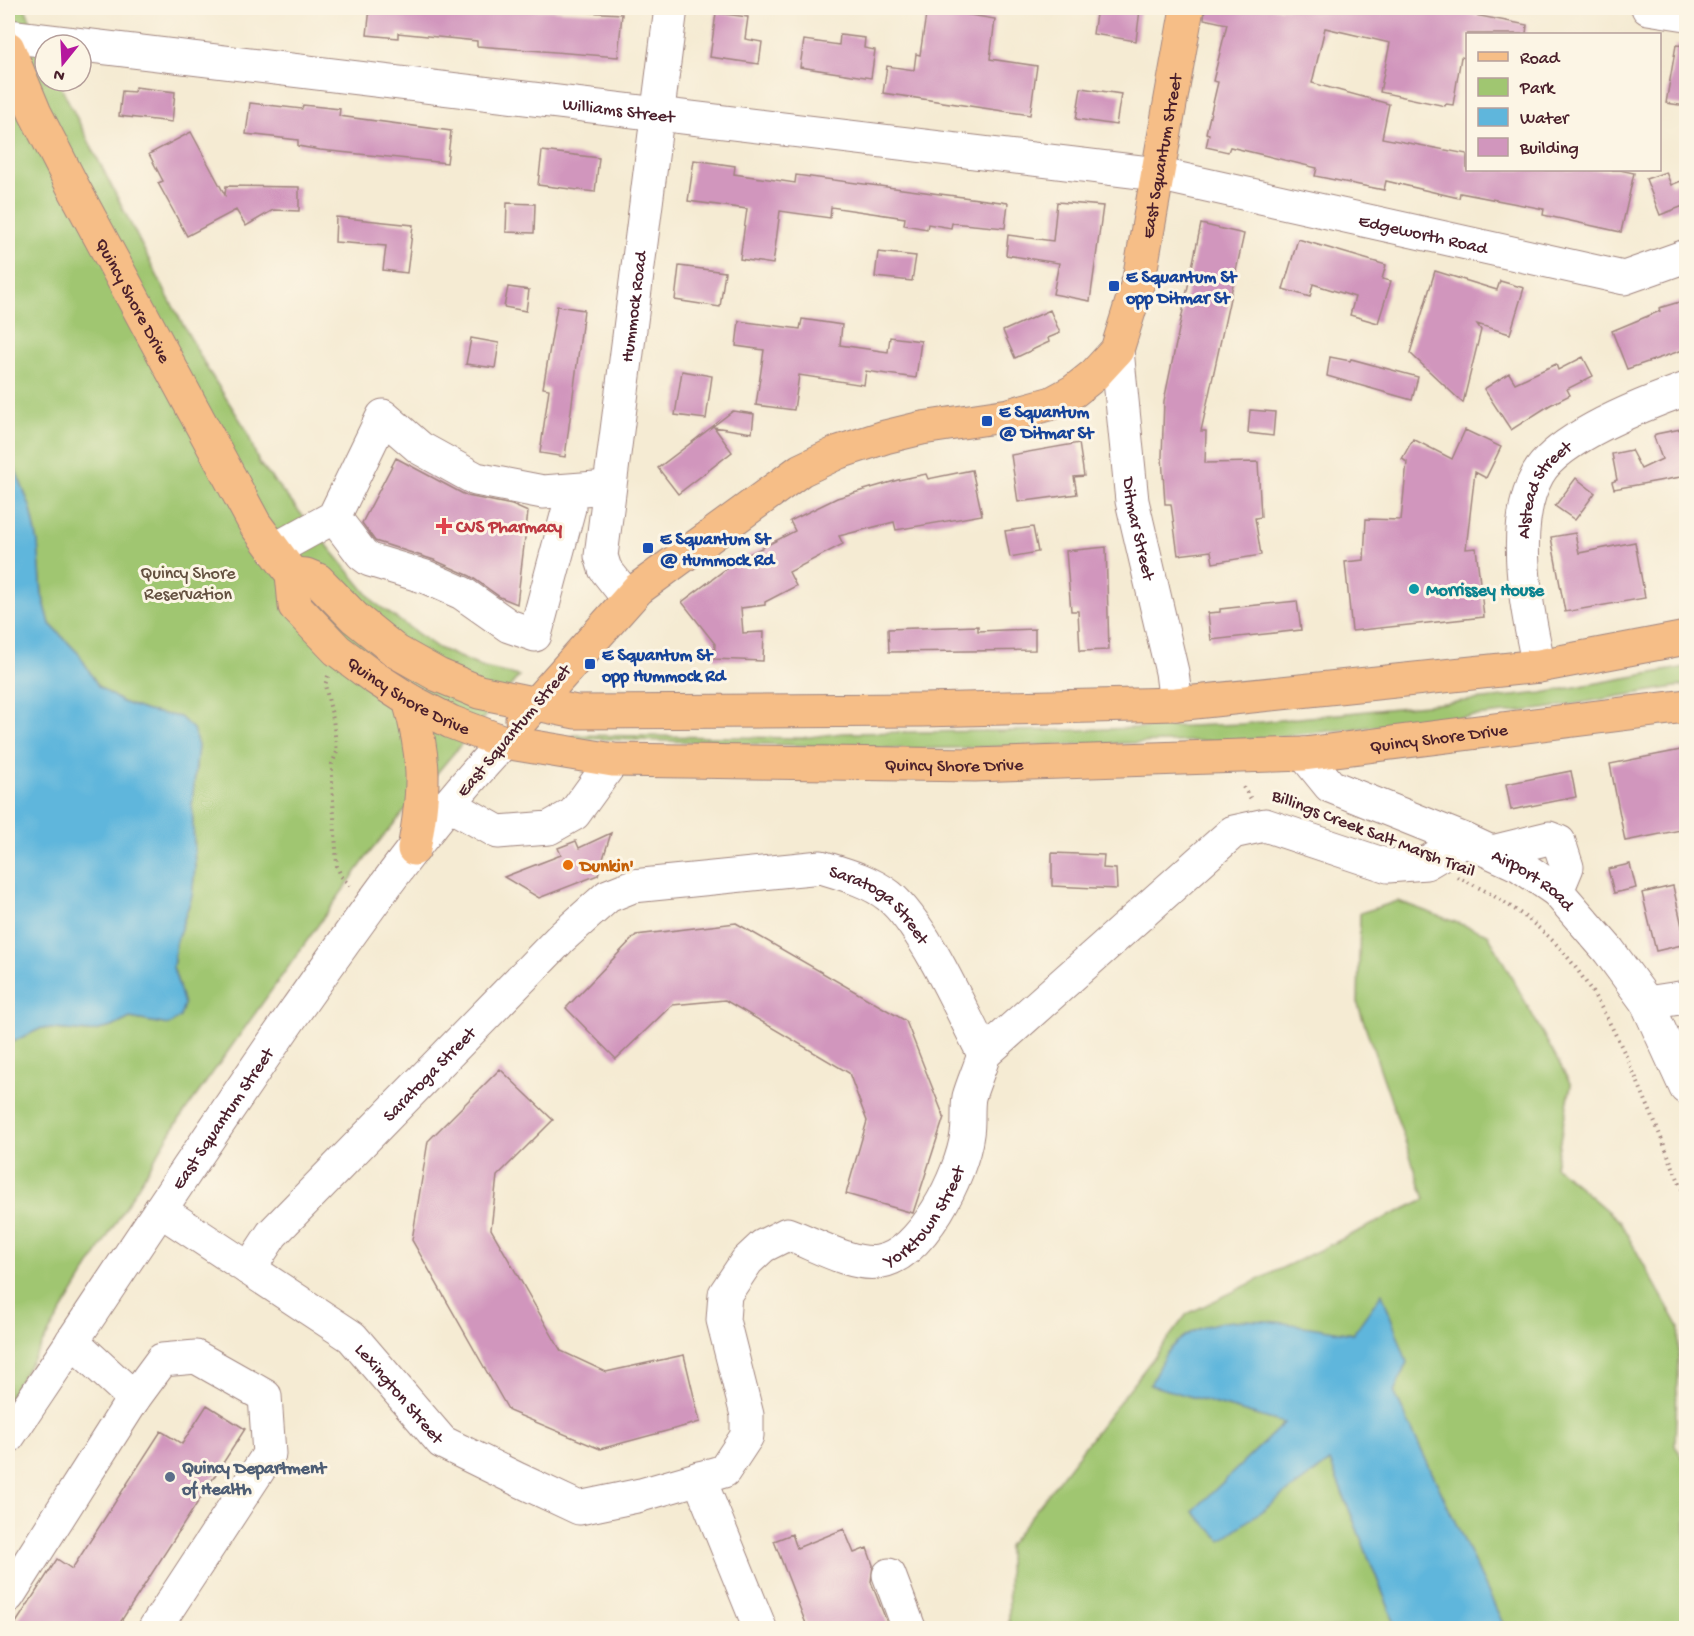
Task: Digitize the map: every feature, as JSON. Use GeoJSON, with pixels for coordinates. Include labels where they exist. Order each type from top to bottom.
{"type":"FeatureCollection","features":[{"type":"Feature","properties":{"kind":"main road","name":"East Squantum Street"},"geometry":{"type":"LineString","coordinates":[[504,742],[532,704],[628,598],[801,470],[839,452],[885,437],[922,428],[1009,415],[1052,404],[1074,391],[1094,375],[1117,350],[1139,279],[1187,8]]}},
{"type":"Feature","properties":{"kind":"main road","name":"Quincy Shore Drive"},"geometry":{"type":"LineString","coordinates":[[8,48],[35,113],[82,203],[255,524],[283,562],[295,606],[337,650],[409,700],[452,722],[504,742],[613,760],[975,765],[1304,754],[1686,706]]}},
{"type":"Feature","properties":{"kind":"main road","name":"Quincy Shore Drive"},"geometry":{"type":"LineString","coordinates":[[283,562],[318,580],[355,618],[397,652],[438,675],[479,692],[576,712],[934,710],[1176,704],[1539,666],[1686,638]]}},
{"type":"Feature","properties":{"kind":"main road"},"geometry":{"type":"LineString","coordinates":[[409,700],[420,738],[423,761],[422,804],[414,849]]}},
{"type":"Feature","properties":{"kind":"street","name":"Hummock Road"},"geometry":{"type":"LineString","coordinates":[[628,598],[606,569],[601,556],[671,8]]}},
{"type":"Feature","properties":{"kind":"street"},"geometry":{"type":"LineString","coordinates":[[1648,8],[1686,14]]}},
{"type":"Feature","properties":{"kind":"street","name":"Williams Street"},"geometry":{"type":"LineString","coordinates":[[8,36],[1157,174]]}},
{"type":"Feature","properties":{"kind":"street","name":"Edgeworth Road"},"geometry":{"type":"LineString","coordinates":[[1157,174],[1624,278],[1686,256]]}},
{"type":"Feature","properties":{"kind":"street","name":"Ditmar Street"},"geometry":{"type":"LineString","coordinates":[[1117,350],[1132,501],[1172,672],[1176,704]]}},
{"type":"Feature","properties":{"kind":"street","name":"Alstead Street"},"geometry":{"type":"LineString","coordinates":[[1539,666],[1530,627],[1523,558],[1524,506],[1539,472],[1566,446],[1622,415],[1686,389]]}},
{"type":"Feature","properties":{"kind":"street"},"geometry":{"type":"LineString","coordinates":[[283,562],[334,517],[383,416],[420,448],[476,479],[556,500],[604,528]]}},
{"type":"Feature","properties":{"kind":"street"},"geometry":{"type":"LineString","coordinates":[[556,500],[609,487]]}},
{"type":"Feature","properties":{"kind":"street"},"geometry":{"type":"LineString","coordinates":[[334,517],[362,554],[370,560],[426,578],[462,593],[509,626],[535,635],[556,500]]}},
{"type":"Feature","properties":{"kind":"street","name":"East Squantum Street"},"geometry":{"type":"LineString","coordinates":[[8,1437],[250,1075],[369,906],[504,742]]}},
{"type":"Feature","properties":{"kind":"street","name":"Airport Road"},"geometry":{"type":"LineString","coordinates":[[1304,754],[1330,786],[1478,846],[1519,865],[1557,891],[1609,951],[1647,1003],[1686,1088]]}},
{"type":"Feature","properties":{"kind":"street"},"geometry":{"type":"LineString","coordinates":[[450,805],[498,832],[549,828],[574,814],[613,760]]}},
{"type":"Feature","properties":{"kind":"street"},"geometry":{"type":"LineString","coordinates":[[984,1054],[1233,832],[1265,825],[1388,866],[1426,863],[1478,846]]}},
{"type":"Feature","properties":{"kind":"street","name":"Saratoga Street"},"geometry":{"type":"LineString","coordinates":[[249,1269],[272,1234],[561,938],[608,896],[633,886],[821,867],[850,875],[888,895],[912,920],[984,1054]]}},
{"type":"Feature","properties":{"kind":"street"},"geometry":{"type":"LineString","coordinates":[[1647,1003],[1686,997]]}},
{"type":"Feature","properties":{"kind":"street","name":"Yorktown Street"},"geometry":{"type":"LineString","coordinates":[[699,1478],[724,1472],[747,1436],[747,1415],[723,1320],[725,1294],[747,1261],[763,1246],[787,1234],[844,1257],[877,1262],[902,1254],[924,1230],[953,1179],[967,1135],[969,1099],[984,1054]]}},
{"type":"Feature","properties":{"kind":"street","name":"Lexington Street"},"geometry":{"type":"LineString","coordinates":[[160,1210],[352,1337],[442,1442],[579,1508],[641,1495],[699,1478]]}},
{"type":"Feature","properties":{"kind":"street"},"geometry":{"type":"LineString","coordinates":[[72,1341],[134,1398]]}},
{"type":"Feature","properties":{"kind":"street"},"geometry":{"type":"LineString","coordinates":[[8,1596],[134,1398],[162,1360],[196,1357],[265,1396],[269,1454],[155,1629]]}},
{"type":"Feature","properties":{"kind":"street"},"geometry":{"type":"LineString","coordinates":[[699,1478],[760,1629]]}},
{"type":"Feature","properties":{"kind":"street"},"geometry":{"type":"LineString","coordinates":[[889,1575],[909,1629]]}},
{"type":"Feature","properties":{"kind":"path"},"geometry":{"type":"LineString","coordinates":[[337,650],[325,685],[338,752],[332,764],[337,866],[341,876],[369,906]]}},
{"type":"Feature","properties":{"kind":"path","name":"Billings Creek Salt Marsh Trail"},"geometry":{"type":"LineString","coordinates":[[1243,787],[1250,798],[1259,801]]}},
{"type":"Feature","properties":{"kind":"path","name":"Billings Creek Salt Marsh Trail"},"geometry":{"type":"LineString","coordinates":[[1426,863],[1471,883],[1510,906],[1556,945],[1580,974],[1602,1010],[1686,1198]]}},
{"type":"Feature","properties":{"kind":"green space","name":"Quincy Shore Reservation"},"geometry":{"type":"Polygon","coordinates":[[[8,8],[25,8],[36,33],[33,33],[33,93],[64,93],[168,297],[208,370],[246,429],[259,463],[375,603],[438,648],[484,668],[519,676],[371,851],[174,1127],[8,1400],[8,1044],[42,1028],[89,1032],[112,1027],[130,1018],[169,1025],[179,986],[173,967],[176,943],[192,896],[195,868],[192,803],[198,746],[180,717],[147,711],[122,702],[98,686],[79,654],[50,624],[42,594],[38,543],[31,509],[8,450],[8,8]]]}},
{"type":"Feature","properties":{"kind":"green space"},"geometry":{"type":"Polygon","coordinates":[[[1686,667],[1686,685],[1544,709],[1243,740],[911,749],[573,738],[573,735],[801,738],[842,733],[1078,730],[1242,724],[1542,693],[1686,667]]]}},
{"type":"Feature","properties":{"kind":"green space"},"geometry":{"type":"Polygon","coordinates":[[[1398,901],[1488,934],[1571,1085],[1555,1166],[1620,1222],[1679,1327],[1675,1446],[1686,1462],[1686,1628],[1505,1628],[1394,1392],[1407,1362],[1354,1334],[1247,1320],[1150,1385],[1284,1423],[1194,1511],[1221,1539],[1330,1462],[1397,1628],[1009,1628],[1008,1546],[1187,1314],[1425,1199],[1358,1005],[1360,913],[1398,901]]]}},
{"type":"Feature","properties":{"kind":"water"},"geometry":{"type":"Polygon","coordinates":[[[8,450],[31,509],[38,543],[42,594],[50,624],[79,654],[98,686],[122,702],[147,711],[180,717],[193,729],[198,746],[192,803],[195,868],[192,896],[176,943],[173,967],[184,1004],[180,1017],[169,1025],[130,1018],[112,1027],[89,1032],[42,1028],[8,1044],[8,450]]]}},
{"type":"Feature","properties":{"kind":"water"},"geometry":{"type":"Polygon","coordinates":[[[1382,1293],[1407,1362],[1394,1392],[1505,1628],[1397,1628],[1330,1462],[1221,1540],[1193,1511],[1284,1423],[1150,1385],[1161,1361],[1170,1349],[1188,1334],[1209,1325],[1232,1321],[1257,1320],[1353,1334],[1382,1293]]]}},
{"type":"Feature","properties":{"kind":"building"},"geometry":{"type":"Polygon","coordinates":[[[370,8],[506,8],[622,14],[618,57],[477,46],[477,41],[398,33],[398,38],[367,35],[370,8]]]}},
{"type":"Feature","properties":{"kind":"building"},"geometry":{"type":"Polygon","coordinates":[[[927,8],[995,19],[990,59],[1037,66],[1030,115],[883,93],[887,66],[914,70],[916,54],[920,55],[927,8]]]}},
{"type":"Feature","properties":{"kind":"building"},"geometry":{"type":"Polygon","coordinates":[[[1097,8],[1140,10],[1136,41],[1093,34],[1097,8]]]}},
{"type":"Feature","properties":{"kind":"building"},"geometry":{"type":"Polygon","coordinates":[[[1205,8],[1439,8],[1527,25],[1526,33],[1466,33],[1466,58],[1461,57],[1453,105],[1446,104],[1445,106],[1380,92],[1390,43],[1325,28],[1312,83],[1389,104],[1382,138],[1466,154],[1466,171],[1625,171],[1634,173],[1621,232],[1543,215],[1544,209],[1460,193],[1459,198],[1386,181],[1384,190],[1315,176],[1317,168],[1230,147],[1228,152],[1206,147],[1209,134],[1206,133],[1218,82],[1213,81],[1227,24],[1204,19],[1205,8]]]}},
{"type":"Feature","properties":{"kind":"building"},"geometry":{"type":"Polygon","coordinates":[[[716,13],[748,17],[745,39],[762,42],[759,64],[710,57],[716,13]]]}},
{"type":"Feature","properties":{"kind":"building"},"geometry":{"type":"Polygon","coordinates":[[[840,35],[865,38],[864,48],[875,50],[871,78],[800,67],[804,40],[839,45],[840,35]]]}},
{"type":"Feature","properties":{"kind":"building"},"geometry":{"type":"Polygon","coordinates":[[[1676,45],[1686,46],[1686,106],[1666,103],[1676,45]]]}},
{"type":"Feature","properties":{"kind":"building"},"geometry":{"type":"Polygon","coordinates":[[[135,87],[175,92],[172,122],[119,116],[122,91],[134,92],[135,87]]]}},
{"type":"Feature","properties":{"kind":"building"},"geometry":{"type":"Polygon","coordinates":[[[1081,88],[1121,94],[1116,125],[1076,119],[1081,88]]]}},
{"type":"Feature","properties":{"kind":"building"},"geometry":{"type":"Polygon","coordinates":[[[250,103],[302,109],[303,105],[340,109],[339,116],[451,131],[447,163],[320,150],[298,146],[298,140],[246,134],[250,103]]]}},
{"type":"Feature","properties":{"kind":"building"},"geometry":{"type":"Polygon","coordinates":[[[191,132],[225,195],[226,186],[299,187],[299,211],[273,210],[246,226],[236,210],[187,236],[158,183],[163,181],[149,154],[191,132]]]}},
{"type":"Feature","properties":{"kind":"building"},"geometry":{"type":"Polygon","coordinates":[[[542,151],[599,158],[595,192],[538,185],[542,151]]]}},
{"type":"Feature","properties":{"kind":"building"},"geometry":{"type":"Polygon","coordinates":[[[694,160],[735,166],[734,174],[795,183],[796,175],[1008,203],[1005,228],[952,223],[951,228],[928,224],[927,229],[904,225],[905,218],[831,207],[830,218],[780,211],[773,264],[740,259],[747,209],[688,201],[694,160]]]}},
{"type":"Feature","properties":{"kind":"building"},"geometry":{"type":"Polygon","coordinates":[[[1666,172],[1671,185],[1686,179],[1686,205],[1660,215],[1646,179],[1666,172]]]}},
{"type":"Feature","properties":{"kind":"building"},"geometry":{"type":"Polygon","coordinates":[[[1057,202],[1103,206],[1090,301],[1053,294],[1059,263],[1006,255],[1008,235],[1053,241],[1057,202]]]}},
{"type":"Feature","properties":{"kind":"building"},"geometry":{"type":"Polygon","coordinates":[[[507,203],[535,204],[534,233],[506,232],[507,203]]]}},
{"type":"Feature","properties":{"kind":"building"},"geometry":{"type":"Polygon","coordinates":[[[336,217],[413,225],[407,273],[383,270],[386,246],[335,242],[336,217]]]}},
{"type":"Feature","properties":{"kind":"building"},"geometry":{"type":"Polygon","coordinates":[[[1201,224],[1244,234],[1201,431],[1206,431],[1205,463],[1258,462],[1261,517],[1255,518],[1261,555],[1213,563],[1211,551],[1178,555],[1171,504],[1165,504],[1162,457],[1164,401],[1201,224]]]}},
{"type":"Feature","properties":{"kind":"building"},"geometry":{"type":"Polygon","coordinates":[[[1298,239],[1386,265],[1382,279],[1391,281],[1378,323],[1350,315],[1355,297],[1313,284],[1310,297],[1283,289],[1298,239]]]}},
{"type":"Feature","properties":{"kind":"building"},"geometry":{"type":"Polygon","coordinates":[[[878,252],[916,256],[912,281],[875,277],[878,252]]]}},
{"type":"Feature","properties":{"kind":"building"},"geometry":{"type":"Polygon","coordinates":[[[679,266],[725,272],[720,307],[675,300],[679,266]]]}},
{"type":"Feature","properties":{"kind":"building"},"geometry":{"type":"Polygon","coordinates":[[[1435,271],[1497,290],[1500,281],[1524,288],[1510,334],[1477,324],[1481,330],[1463,403],[1410,353],[1435,271]]]}},
{"type":"Feature","properties":{"kind":"building"},"geometry":{"type":"Polygon","coordinates":[[[508,287],[529,290],[526,311],[504,307],[508,287]]]}},
{"type":"Feature","properties":{"kind":"building"},"geometry":{"type":"Polygon","coordinates":[[[1686,300],[1686,349],[1627,369],[1612,331],[1660,311],[1659,308],[1686,300]]]}},
{"type":"Feature","properties":{"kind":"building"},"geometry":{"type":"Polygon","coordinates":[[[557,306],[584,310],[565,457],[540,453],[549,389],[543,388],[557,306]]]}},
{"type":"Feature","properties":{"kind":"building"},"geometry":{"type":"Polygon","coordinates":[[[1050,310],[1060,333],[1048,338],[1049,342],[1015,358],[1003,331],[1050,310]]]}},
{"type":"Feature","properties":{"kind":"building"},"geometry":{"type":"Polygon","coordinates":[[[802,319],[842,325],[840,345],[888,352],[890,337],[921,341],[916,378],[866,371],[864,385],[799,375],[794,410],[756,405],[764,350],[736,346],[739,321],[800,329],[802,319]]]}},
{"type":"Feature","properties":{"kind":"building"},"geometry":{"type":"Polygon","coordinates":[[[471,338],[499,343],[495,368],[466,364],[471,338]]]}},
{"type":"Feature","properties":{"kind":"building"},"geometry":{"type":"Polygon","coordinates":[[[1330,357],[1350,361],[1351,359],[1418,377],[1412,400],[1327,376],[1330,357]]]}},
{"type":"Feature","properties":{"kind":"building"},"geometry":{"type":"Polygon","coordinates":[[[1583,357],[1593,376],[1567,389],[1570,395],[1511,430],[1484,389],[1509,373],[1515,383],[1556,364],[1558,370],[1583,357]]]}},
{"type":"Feature","properties":{"kind":"building"},"geometry":{"type":"Polygon","coordinates":[[[682,371],[712,376],[706,419],[675,415],[682,371]]]}},
{"type":"Feature","properties":{"kind":"building"},"geometry":{"type":"Polygon","coordinates":[[[1250,410],[1275,412],[1273,436],[1248,433],[1250,410]]]}},
{"type":"Feature","properties":{"kind":"building"},"geometry":{"type":"Polygon","coordinates":[[[733,411],[754,414],[752,433],[714,427],[732,452],[678,494],[658,468],[733,411]]]}},
{"type":"Feature","properties":{"kind":"building"},"geometry":{"type":"Polygon","coordinates":[[[1686,428],[1686,476],[1614,489],[1612,482],[1617,480],[1612,454],[1631,450],[1641,469],[1662,459],[1654,437],[1656,434],[1686,428]]]}},
{"type":"Feature","properties":{"kind":"building"},"geometry":{"type":"Polygon","coordinates":[[[1465,430],[1501,447],[1486,478],[1475,472],[1466,549],[1476,548],[1484,617],[1352,631],[1345,562],[1364,560],[1366,519],[1401,520],[1407,462],[1402,459],[1413,439],[1452,459],[1465,430]]]}},
{"type":"Feature","properties":{"kind":"building"},"geometry":{"type":"Polygon","coordinates":[[[1079,443],[1084,476],[1074,477],[1077,494],[1018,502],[1011,455],[1079,443]]]}},
{"type":"Feature","properties":{"kind":"building","name":"CVS Pharmacy"},"geometry":{"type":"Polygon","coordinates":[[[396,458],[467,496],[512,505],[528,512],[517,604],[500,597],[470,576],[434,560],[375,541],[362,523],[396,458]]]}},
{"type":"Feature","properties":{"kind":"building"},"geometry":{"type":"Polygon","coordinates":[[[972,470],[982,515],[896,530],[894,522],[839,536],[843,544],[789,572],[796,586],[765,602],[765,605],[741,608],[743,633],[764,632],[763,661],[714,659],[715,644],[682,602],[738,560],[795,531],[790,521],[837,498],[898,480],[926,474],[928,479],[972,470]]]}},
{"type":"Feature","properties":{"kind":"building"},"geometry":{"type":"Polygon","coordinates":[[[1576,478],[1595,493],[1575,520],[1555,506],[1576,478]]]}},
{"type":"Feature","properties":{"kind":"building"},"geometry":{"type":"Polygon","coordinates":[[[1033,527],[1038,552],[1010,557],[1005,531],[1033,527]]]}},
{"type":"Feature","properties":{"kind":"building"},"geometry":{"type":"Polygon","coordinates":[[[1575,533],[1579,553],[1635,542],[1645,598],[1565,612],[1551,537],[1575,533]]]}},
{"type":"Feature","properties":{"kind":"building"},"geometry":{"type":"Polygon","coordinates":[[[1106,547],[1109,650],[1080,651],[1078,611],[1071,611],[1066,551],[1106,547]]]}},
{"type":"Feature","properties":{"kind":"building"},"geometry":{"type":"Polygon","coordinates":[[[1297,601],[1301,630],[1211,640],[1208,613],[1220,612],[1220,609],[1297,601]]]}},
{"type":"Feature","properties":{"kind":"building"},"geometry":{"type":"Polygon","coordinates":[[[978,626],[978,631],[1035,629],[1035,650],[889,652],[888,629],[978,626]]]}},
{"type":"Feature","properties":{"kind":"building"},"geometry":{"type":"Polygon","coordinates":[[[1686,749],[1686,829],[1625,841],[1610,764],[1686,749]]]}},
{"type":"Feature","properties":{"kind":"building"},"geometry":{"type":"Polygon","coordinates":[[[1571,771],[1576,797],[1511,810],[1506,784],[1571,771]]]}},
{"type":"Feature","properties":{"kind":"building","name":"Dunkin'"},"geometry":{"type":"Polygon","coordinates":[[[611,833],[598,875],[539,898],[504,877],[561,855],[558,848],[576,841],[579,848],[611,833]]]}},
{"type":"Feature","properties":{"kind":"building"},"geometry":{"type":"Polygon","coordinates":[[[1052,853],[1104,855],[1103,868],[1116,869],[1117,889],[1052,886],[1052,853]]]}},
{"type":"Feature","properties":{"kind":"building"},"geometry":{"type":"Polygon","coordinates":[[[1630,864],[1636,888],[1614,893],[1608,869],[1630,864]]]}},
{"type":"Feature","properties":{"kind":"building"},"geometry":{"type":"Polygon","coordinates":[[[1673,886],[1686,944],[1656,951],[1642,893],[1673,886]]]}},
{"type":"Feature","properties":{"kind":"building"},"geometry":{"type":"Polygon","coordinates":[[[736,923],[906,1021],[944,1117],[913,1213],[846,1194],[867,1121],[849,1073],[725,1000],[672,1005],[616,1059],[566,1008],[636,935],[736,923]]]}},
{"type":"Feature","properties":{"kind":"building"},"geometry":{"type":"Polygon","coordinates":[[[500,1069],[553,1120],[497,1176],[491,1229],[561,1351],[606,1372],[684,1355],[700,1422],[600,1449],[509,1411],[412,1240],[428,1141],[500,1069]]]}},
{"type":"Feature","properties":{"kind":"building"},"geometry":{"type":"Polygon","coordinates":[[[207,1405],[245,1429],[116,1629],[12,1629],[57,1559],[72,1569],[161,1431],[182,1444],[207,1405]]]}},
{"type":"Feature","properties":{"kind":"building"},"geometry":{"type":"Polygon","coordinates":[[[844,1529],[854,1553],[867,1548],[873,1565],[871,1582],[888,1625],[877,1629],[808,1629],[774,1541],[792,1534],[797,1548],[844,1529]]]}},
{"type":"Feature","properties":{"kind":"place","name":"E Squantum St opp Ditmar St"},"geometry":{"type":"Point","coordinates":[1114,286]}},
{"type":"Feature","properties":{"kind":"place","name":"E Squantum @ Ditmar St"},"geometry":{"type":"Point","coordinates":[987,421]}},
{"type":"Feature","properties":{"kind":"place","name":"CVS Pharmacy"},"geometry":{"type":"Point","coordinates":[444,526]}},
{"type":"Feature","properties":{"kind":"place","name":"E Squantum St @ Hummock Rd"},"geometry":{"type":"Point","coordinates":[648,548]}},
{"type":"Feature","properties":{"kind":"place","name":"Morrissey House"},"geometry":{"type":"Point","coordinates":[1414,589]}},
{"type":"Feature","properties":{"kind":"place","name":"E Squantum St opp Hummock Rd"},"geometry":{"type":"Point","coordinates":[590,664]}},
{"type":"Feature","properties":{"kind":"place","name":"Dunkin'"},"geometry":{"type":"Point","coordinates":[568,865]}},
{"type":"Feature","properties":{"kind":"place","name":"Quincy Department of Health"},"geometry":{"type":"Point","coordinates":[170,1477]}}]}
